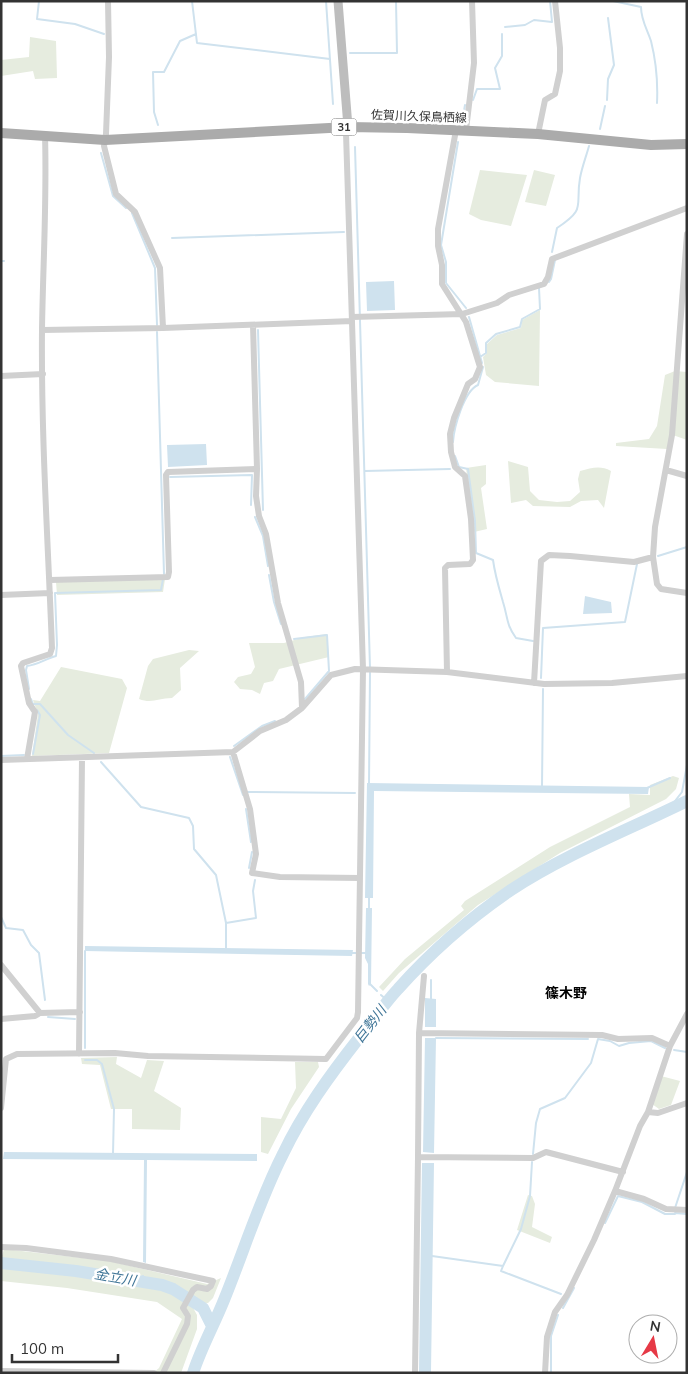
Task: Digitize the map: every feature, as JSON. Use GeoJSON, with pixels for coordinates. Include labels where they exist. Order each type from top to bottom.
{"type":"FeatureCollection","features":[{"type":"Feature","properties":{"kind":"main road","name":"佐賀川久保鳥栖線"},"geometry":{"type":"LineString","coordinates":[[1,133],[105,140],[348,127],[538,134],[651,145],[687,144]]}},
{"type":"Feature","properties":{"kind":"street"},"geometry":{"type":"LineString","coordinates":[[108,1],[109,57],[104,146],[116,194],[135,212],[160,268],[163,328]]}},
{"type":"Feature","properties":{"kind":"street"},"geometry":{"type":"LineString","coordinates":[[1,1108],[6,1059],[16,1054],[114,1053],[148,1056],[326,1058],[356,1018],[358,1012],[363,669],[346,134],[348,127],[338,1]]}},
{"type":"Feature","properties":{"kind":"street"},"geometry":{"type":"LineString","coordinates":[[448,672],[445,568],[448,564],[470,564],[473,560],[471,519],[465,476],[455,467],[451,452],[450,434],[454,418],[468,384],[476,378],[480,367],[466,322],[442,284],[438,229],[474,63],[472,1]]}},
{"type":"Feature","properties":{"kind":"street"},"geometry":{"type":"LineString","coordinates":[[538,134],[545,100],[555,94],[560,71],[560,48],[555,1]]}},
{"type":"Feature","properties":{"kind":"street"},"geometry":{"type":"LineString","coordinates":[[27,760],[35,712],[29,704],[22,666],[23,663],[50,654],[52,648],[42,330],[47,193],[45,135]]}},
{"type":"Feature","properties":{"kind":"street"},"geometry":{"type":"LineString","coordinates":[[42,330],[163,328],[365,317],[462,314],[496,303],[509,295],[544,284],[548,277],[552,258],[687,208]]}},
{"type":"Feature","properties":{"kind":"street"},"geometry":{"type":"LineString","coordinates":[[687,234],[672,435],[655,527],[653,557],[657,584],[661,588],[687,593]]}},
{"type":"Feature","properties":{"kind":"street"},"geometry":{"type":"LineString","coordinates":[[253,324],[256,496],[259,516],[266,534],[278,603],[301,682],[302,708]]}},
{"type":"Feature","properties":{"kind":"street"},"geometry":{"type":"LineString","coordinates":[[1,376],[43,374]]}},
{"type":"Feature","properties":{"kind":"street"},"geometry":{"type":"LineString","coordinates":[[50,580],[168,576],[166,475],[168,472],[257,469]]}},
{"type":"Feature","properties":{"kind":"street"},"geometry":{"type":"LineString","coordinates":[[666,470],[687,476]]}},
{"type":"Feature","properties":{"kind":"street"},"geometry":{"type":"LineString","coordinates":[[534,683],[541,561],[549,555],[634,562],[653,557]]}},
{"type":"Feature","properties":{"kind":"street"},"geometry":{"type":"LineString","coordinates":[[1,595],[50,594]]}},
{"type":"Feature","properties":{"kind":"street"},"geometry":{"type":"LineString","coordinates":[[1,760],[233,752],[260,731],[286,720],[302,708],[331,674],[363,669],[448,672],[534,683],[612,683],[687,676]]}},
{"type":"Feature","properties":{"kind":"street"},"geometry":{"type":"LineString","coordinates":[[233,752],[250,809],[256,854],[252,872],[280,877],[360,878]]}},
{"type":"Feature","properties":{"kind":"street"},"geometry":{"type":"LineString","coordinates":[[79,1054],[82,758]]}},
{"type":"Feature","properties":{"kind":"street"},"geometry":{"type":"LineString","coordinates":[[1,964],[40,1013]]}},
{"type":"Feature","properties":{"kind":"street"},"geometry":{"type":"LineString","coordinates":[[415,1373],[420,1033],[424,976]]}},
{"type":"Feature","properties":{"kind":"street"},"geometry":{"type":"LineString","coordinates":[[1,1019],[34,1016],[40,1013],[80,1012]]}},
{"type":"Feature","properties":{"kind":"street"},"geometry":{"type":"LineString","coordinates":[[545,1373],[547,1337],[555,1312],[567,1295],[616,1191],[640,1126],[648,1112],[670,1046],[687,1014]]}},
{"type":"Feature","properties":{"kind":"street"},"geometry":{"type":"LineString","coordinates":[[420,1033],[602,1035],[618,1039],[652,1038],[670,1046]]}},
{"type":"Feature","properties":{"kind":"street"},"geometry":{"type":"LineString","coordinates":[[648,1112],[658,1113],[687,1103]]}},
{"type":"Feature","properties":{"kind":"street"},"geometry":{"type":"LineString","coordinates":[[418,1157],[533,1158],[546,1152],[623,1172]]}},
{"type":"Feature","properties":{"kind":"street"},"geometry":{"type":"LineString","coordinates":[[616,1191],[644,1199],[666,1209],[687,1210]]}},
{"type":"Feature","properties":{"kind":"street"},"geometry":{"type":"LineString","coordinates":[[1,1247],[26,1248],[111,1259],[213,1281],[208,1289],[197,1287],[193,1290],[183,1308],[188,1316],[187,1324],[163,1373]]}},
{"type":"Feature","properties":{"kind":"street"},"geometry":{"type":"LineString","coordinates":[[1,1372],[154,1373]]}},
{"type":"Feature","properties":{"kind":"shaded area"},"geometry":{"type":"Polygon","coordinates":[[[30,37],[56,41],[57,78],[35,79],[33,71],[1,76],[1,60],[29,57],[30,37]]]}},
{"type":"Feature","properties":{"kind":"shaded area"},"geometry":{"type":"Polygon","coordinates":[[[480,170],[527,175],[511,226],[481,220],[469,214],[480,170]]]}},
{"type":"Feature","properties":{"kind":"shaded area"},"geometry":{"type":"Polygon","coordinates":[[[534,170],[555,175],[546,206],[525,202],[534,170]]]}},
{"type":"Feature","properties":{"kind":"shaded area"},"geometry":{"type":"Polygon","coordinates":[[[540,310],[539,386],[495,382],[486,375],[483,357],[487,353],[487,344],[497,335],[521,328],[522,320],[540,310]]]}},
{"type":"Feature","properties":{"kind":"shaded area"},"geometry":{"type":"Polygon","coordinates":[[[675,371],[687,372],[687,440],[670,434],[667,449],[616,446],[616,443],[649,439],[657,426],[665,375],[675,371]]]}},
{"type":"Feature","properties":{"kind":"shaded area"},"geometry":{"type":"Polygon","coordinates":[[[508,461],[528,467],[530,491],[539,500],[557,502],[570,501],[580,492],[578,479],[580,471],[592,468],[607,469],[611,471],[604,508],[598,500],[581,501],[570,507],[533,506],[526,500],[511,503],[508,461]]]}},
{"type":"Feature","properties":{"kind":"shaded area"},"geometry":{"type":"Polygon","coordinates":[[[486,465],[486,484],[481,488],[487,529],[474,532],[466,468],[486,465]]]}},
{"type":"Feature","properties":{"kind":"shaded area"},"geometry":{"type":"Polygon","coordinates":[[[165,579],[163,592],[57,595],[56,582],[165,579]]]}},
{"type":"Feature","properties":{"kind":"shaded area"},"geometry":{"type":"Polygon","coordinates":[[[327,634],[329,657],[279,669],[273,681],[264,683],[260,694],[252,690],[240,689],[234,682],[238,677],[251,674],[255,667],[249,643],[284,643],[305,637],[327,634]]]}},
{"type":"Feature","properties":{"kind":"shaded area"},"geometry":{"type":"Polygon","coordinates":[[[189,650],[199,651],[180,668],[181,690],[172,698],[151,701],[139,699],[148,666],[153,659],[189,650]]]}},
{"type":"Feature","properties":{"kind":"shaded area"},"geometry":{"type":"Polygon","coordinates":[[[61,667],[122,679],[127,688],[109,753],[32,756],[38,714],[33,700],[40,701],[61,667]]]}},
{"type":"Feature","properties":{"kind":"shaded area"},"geometry":{"type":"Polygon","coordinates":[[[673,776],[679,778],[676,789],[666,799],[560,853],[478,905],[399,973],[383,991],[379,987],[405,959],[464,910],[461,906],[465,901],[550,847],[630,807],[629,794],[650,795],[650,785],[673,776]]]}},
{"type":"Feature","properties":{"kind":"shaded area"},"geometry":{"type":"Polygon","coordinates":[[[117,1057],[116,1064],[141,1078],[147,1060],[164,1061],[154,1091],[181,1108],[180,1130],[132,1129],[132,1109],[111,1109],[100,1065],[82,1064],[81,1058],[117,1057]]]}},
{"type":"Feature","properties":{"kind":"shaded area"},"geometry":{"type":"Polygon","coordinates":[[[295,1062],[318,1062],[319,1067],[291,1109],[268,1154],[261,1152],[261,1117],[281,1119],[296,1088],[295,1062]]]}},
{"type":"Feature","properties":{"kind":"shaded area"},"geometry":{"type":"Polygon","coordinates":[[[661,1076],[680,1081],[671,1105],[659,1109],[652,1104],[661,1076]]]}},
{"type":"Feature","properties":{"kind":"shaded area"},"geometry":{"type":"Polygon","coordinates":[[[528,1195],[532,1196],[535,1204],[532,1227],[552,1237],[550,1243],[517,1230],[528,1195]]]}},
{"type":"Feature","properties":{"kind":"shaded area"},"geometry":{"type":"Polygon","coordinates":[[[4,1249],[109,1261],[207,1284],[221,1278],[213,1298],[208,1303],[201,1303],[167,1283],[80,1267],[1,1259],[4,1249]]]}},
{"type":"Feature","properties":{"kind":"shaded area"},"geometry":{"type":"Polygon","coordinates":[[[1,1266],[77,1273],[141,1284],[168,1291],[191,1304],[197,1315],[197,1329],[181,1373],[153,1373],[159,1368],[182,1319],[157,1302],[67,1288],[1,1281],[1,1266]]]}},
{"type":"Feature","properties":{"kind":"water"},"geometry":{"type":"Polygon","coordinates":[[[394,281],[395,310],[367,311],[366,282],[394,281]]]}},
{"type":"Feature","properties":{"kind":"water"},"geometry":{"type":"Polygon","coordinates":[[[206,444],[207,465],[168,467],[167,445],[206,444]]]}},
{"type":"Feature","properties":{"kind":"water"},"geometry":{"type":"Polygon","coordinates":[[[585,596],[611,602],[612,613],[583,614],[585,596]]]}},
{"type":"Feature","properties":{"kind":"water"},"geometry":{"type":"Polygon","coordinates":[[[367,783],[649,787],[648,794],[374,791],[373,898],[365,898],[367,783]]]}},
{"type":"Feature","properties":{"kind":"water"},"geometry":{"type":"Polygon","coordinates":[[[366,908],[372,908],[371,984],[369,986],[368,964],[365,958],[366,908]]]}},
{"type":"Feature","properties":{"kind":"water"},"geometry":{"type":"Polygon","coordinates":[[[85,946],[353,950],[352,956],[85,951],[85,946]]]}},
{"type":"Feature","properties":{"kind":"water"},"geometry":{"type":"Polygon","coordinates":[[[425,998],[436,999],[436,1027],[425,1027],[425,998]]]}},
{"type":"Feature","properties":{"kind":"water"},"geometry":{"type":"Polygon","coordinates":[[[425,1038],[436,1038],[434,1153],[423,1152],[425,1038]]]}},
{"type":"Feature","properties":{"kind":"water"},"geometry":{"type":"Polygon","coordinates":[[[4,1152],[257,1154],[257,1161],[147,1160],[146,1263],[143,1262],[144,1160],[3,1159],[4,1152]]]}},
{"type":"Feature","properties":{"kind":"water"},"geometry":{"type":"Polygon","coordinates":[[[422,1163],[434,1163],[431,1372],[419,1372],[422,1163]]]}},
{"type":"Feature","properties":{"kind":"waterway"},"geometry":{"type":"LineString","coordinates":[[39,1],[37,19],[75,24],[104,34]]}},
{"type":"Feature","properties":{"kind":"waterway"},"geometry":{"type":"LineString","coordinates":[[192,1],[197,43],[330,59]]}},
{"type":"Feature","properties":{"kind":"waterway"},"geometry":{"type":"LineString","coordinates":[[326,1],[333,104]]}},
{"type":"Feature","properties":{"kind":"waterway"},"geometry":{"type":"LineString","coordinates":[[350,53],[397,53],[396,1]]}},
{"type":"Feature","properties":{"kind":"waterway"},"geometry":{"type":"LineString","coordinates":[[505,27],[525,25],[534,20],[552,22],[550,1]]}},
{"type":"Feature","properties":{"kind":"waterway"},"geometry":{"type":"LineString","coordinates":[[613,1],[641,7],[654,56],[657,79],[657,103]]}},
{"type":"Feature","properties":{"kind":"waterway"},"geometry":{"type":"LineString","coordinates":[[607,100],[608,79],[614,65],[608,18]]}},
{"type":"Feature","properties":{"kind":"waterway"},"geometry":{"type":"LineString","coordinates":[[158,125],[154,112],[153,72],[164,72],[180,41],[196,34]]}},
{"type":"Feature","properties":{"kind":"waterway"},"geometry":{"type":"LineString","coordinates":[[473,100],[477,89],[500,89],[495,68],[502,56],[502,34]]}},
{"type":"Feature","properties":{"kind":"waterway"},"geometry":{"type":"LineString","coordinates":[[462,122],[465,105]]}},
{"type":"Feature","properties":{"kind":"waterway"},"geometry":{"type":"LineString","coordinates":[[600,129],[605,106]]}},
{"type":"Feature","properties":{"kind":"waterway"},"geometry":{"type":"LineString","coordinates":[[458,142],[441,245],[446,262],[446,283],[466,308]]}},
{"type":"Feature","properties":{"kind":"waterway"},"geometry":{"type":"LineString","coordinates":[[552,252],[557,228],[573,216],[578,206],[580,178],[589,146]]}},
{"type":"Feature","properties":{"kind":"waterway"},"geometry":{"type":"LineString","coordinates":[[355,147],[370,668]]}},
{"type":"Feature","properties":{"kind":"waterway"},"geometry":{"type":"LineString","coordinates":[[101,153],[113,196],[126,208]]}},
{"type":"Feature","properties":{"kind":"waterway"},"geometry":{"type":"LineString","coordinates":[[132,213],[155,268],[157,325]]}},
{"type":"Feature","properties":{"kind":"waterway"},"geometry":{"type":"LineString","coordinates":[[172,238],[344,232]]}},
{"type":"Feature","properties":{"kind":"waterway"},"geometry":{"type":"LineString","coordinates":[[549,282],[555,260]]}},
{"type":"Feature","properties":{"kind":"waterway"},"geometry":{"type":"LineString","coordinates":[[480,357],[486,353],[486,343],[496,334],[520,327],[522,319],[540,309],[539,288]]}},
{"type":"Feature","properties":{"kind":"waterway"},"geometry":{"type":"LineString","coordinates":[[469,317],[482,363]]}},
{"type":"Feature","properties":{"kind":"waterway"},"geometry":{"type":"LineString","coordinates":[[258,330],[263,510]]}},
{"type":"Feature","properties":{"kind":"waterway"},"geometry":{"type":"LineString","coordinates":[[157,332],[164,574]]}},
{"type":"Feature","properties":{"kind":"waterway"},"geometry":{"type":"LineString","coordinates":[[453,442],[455,428],[464,402],[468,394],[478,385],[483,367]]}},
{"type":"Feature","properties":{"kind":"waterway"},"geometry":{"type":"LineString","coordinates":[[455,456],[459,467],[468,469],[475,521],[476,553],[493,560],[510,629],[516,638],[533,641]]}},
{"type":"Feature","properties":{"kind":"waterway"},"geometry":{"type":"LineString","coordinates":[[365,471],[450,469]]}},
{"type":"Feature","properties":{"kind":"waterway"},"geometry":{"type":"LineString","coordinates":[[170,477],[252,475],[251,505]]}},
{"type":"Feature","properties":{"kind":"waterway"},"geometry":{"type":"LineString","coordinates":[[255,517],[263,536],[268,566]]}},
{"type":"Feature","properties":{"kind":"waterway"},"geometry":{"type":"LineString","coordinates":[[658,556],[687,547]]}},
{"type":"Feature","properties":{"kind":"waterway"},"geometry":{"type":"LineString","coordinates":[[541,678],[543,628],[625,622],[637,564]]}},
{"type":"Feature","properties":{"kind":"waterway"},"geometry":{"type":"LineString","coordinates":[[269,575],[274,602],[281,624]]}},
{"type":"Feature","properties":{"kind":"waterway"},"geometry":{"type":"LineString","coordinates":[[29,689],[27,666],[56,656],[55,593],[161,590],[163,579]]}},
{"type":"Feature","properties":{"kind":"waterway"},"geometry":{"type":"LineString","coordinates":[[294,639],[327,635],[329,671],[305,699]]}},
{"type":"Feature","properties":{"kind":"waterway"},"geometry":{"type":"LineString","coordinates":[[369,785],[370,672]]}},
{"type":"Feature","properties":{"kind":"waterway"},"geometry":{"type":"LineString","coordinates":[[542,787],[543,689]]}},
{"type":"Feature","properties":{"kind":"waterway"},"geometry":{"type":"LineString","coordinates":[[31,699],[33,704],[40,704],[68,735],[94,753]]}},
{"type":"Feature","properties":{"kind":"waterway"},"geometry":{"type":"LineString","coordinates":[[33,754],[40,715],[37,710]]}},
{"type":"Feature","properties":{"kind":"waterway"},"geometry":{"type":"LineString","coordinates":[[234,746],[262,726],[275,721]]}},
{"type":"Feature","properties":{"kind":"waterway"},"geometry":{"type":"LineString","coordinates":[[1,756],[24,755]]}},
{"type":"Feature","properties":{"kind":"waterway"},"geometry":{"type":"LineString","coordinates":[[230,757],[243,795]]}},
{"type":"Feature","properties":{"kind":"waterway"},"geometry":{"type":"LineString","coordinates":[[101,762],[141,807],[189,818],[193,826],[194,849],[216,875],[226,923]]}},
{"type":"Feature","properties":{"kind":"waterway"},"geometry":{"type":"LineString","coordinates":[[668,810],[682,792],[687,765]]}},
{"type":"Feature","properties":{"kind":"waterway"},"geometry":{"type":"LineString","coordinates":[[647,788],[670,778]]}},
{"type":"Feature","properties":{"kind":"waterway"},"geometry":{"type":"LineString","coordinates":[[248,792],[355,793]]}},
{"type":"Feature","properties":{"kind":"waterway","name":"巨勢川"},"geometry":{"type":"LineString","coordinates":[[193,1373],[224,1300],[266,1190],[291,1138],[327,1080],[393,995],[452,936],[511,890],[553,865],[687,801]]}},
{"type":"Feature","properties":{"kind":"waterway"},"geometry":{"type":"LineString","coordinates":[[246,809],[251,842]]}},
{"type":"Feature","properties":{"kind":"waterway"},"geometry":{"type":"LineString","coordinates":[[249,868],[252,852]]}},
{"type":"Feature","properties":{"kind":"waterway"},"geometry":{"type":"LineString","coordinates":[[226,948],[226,923],[256,918],[253,891],[255,880]]}},
{"type":"Feature","properties":{"kind":"waterway"},"geometry":{"type":"LineString","coordinates":[[369,897],[369,910]]}},
{"type":"Feature","properties":{"kind":"waterway"},"geometry":{"type":"LineString","coordinates":[[1,917],[6,928],[23,930],[31,945],[39,953],[45,1000]]}},
{"type":"Feature","properties":{"kind":"waterway"},"geometry":{"type":"LineString","coordinates":[[85,951],[85,1048]]}},
{"type":"Feature","properties":{"kind":"waterway"},"geometry":{"type":"LineString","coordinates":[[352,953],[367,953]]}},
{"type":"Feature","properties":{"kind":"waterway"},"geometry":{"type":"LineString","coordinates":[[431,980],[431,1000]]}},
{"type":"Feature","properties":{"kind":"waterway"},"geometry":{"type":"LineString","coordinates":[[370,984],[377,991]]}},
{"type":"Feature","properties":{"kind":"waterway"},"geometry":{"type":"LineString","coordinates":[[381,995],[388,1001]]}},
{"type":"Feature","properties":{"kind":"waterway"},"geometry":{"type":"LineString","coordinates":[[48,1017],[75,1019]]}},
{"type":"Feature","properties":{"kind":"waterway"},"geometry":{"type":"LineString","coordinates":[[436,1038],[588,1039]]}},
{"type":"Feature","properties":{"kind":"waterway"},"geometry":{"type":"LineString","coordinates":[[533,1154],[536,1123],[540,1109],[565,1098],[591,1063],[598,1039],[610,1041],[619,1046],[651,1041],[665,1048]]}},
{"type":"Feature","properties":{"kind":"waterway"},"geometry":{"type":"LineString","coordinates":[[674,1050],[687,1052]]}},
{"type":"Feature","properties":{"kind":"waterway"},"geometry":{"type":"LineString","coordinates":[[85,1060],[97,1060],[102,1064],[114,1109],[113,1154]]}},
{"type":"Feature","properties":{"kind":"waterway"},"geometry":{"type":"LineString","coordinates":[[432,1256],[503,1266],[521,1229],[530,1196],[532,1162]]}},
{"type":"Feature","properties":{"kind":"waterway"},"geometry":{"type":"LineString","coordinates":[[675,1208],[687,1172]]}},
{"type":"Feature","properties":{"kind":"waterway"},"geometry":{"type":"LineString","coordinates":[[605,1223],[618,1196],[642,1202],[665,1214],[675,1214]]}},
{"type":"Feature","properties":{"kind":"waterway"},"geometry":{"type":"LineString","coordinates":[[675,1213],[687,1214]]}},
{"type":"Feature","properties":{"kind":"waterway","name":"金立川"},"geometry":{"type":"LineString","coordinates":[[1,1263],[76,1271],[162,1285],[173,1289],[203,1308],[212,1326]]}},
{"type":"Feature","properties":{"kind":"waterway"},"geometry":{"type":"LineString","coordinates":[[503,1266],[501,1271],[561,1294]]}},
{"type":"Feature","properties":{"kind":"waterway","name":"金立川"},"geometry":{"type":"LineString","coordinates":[[142,1281],[143,1276]]}},
{"type":"Feature","properties":{"kind":"waterway"},"geometry":{"type":"LineString","coordinates":[[563,1308],[574,1288]]}},
{"type":"Feature","properties":{"kind":"waterway"},"geometry":{"type":"LineString","coordinates":[[551,1373],[551,1336],[558,1315]]}},
{"type":"Feature","properties":{"kind":"district","name":"篠木野"},"geometry":{"type":"Point","coordinates":[566,993]}}]}
